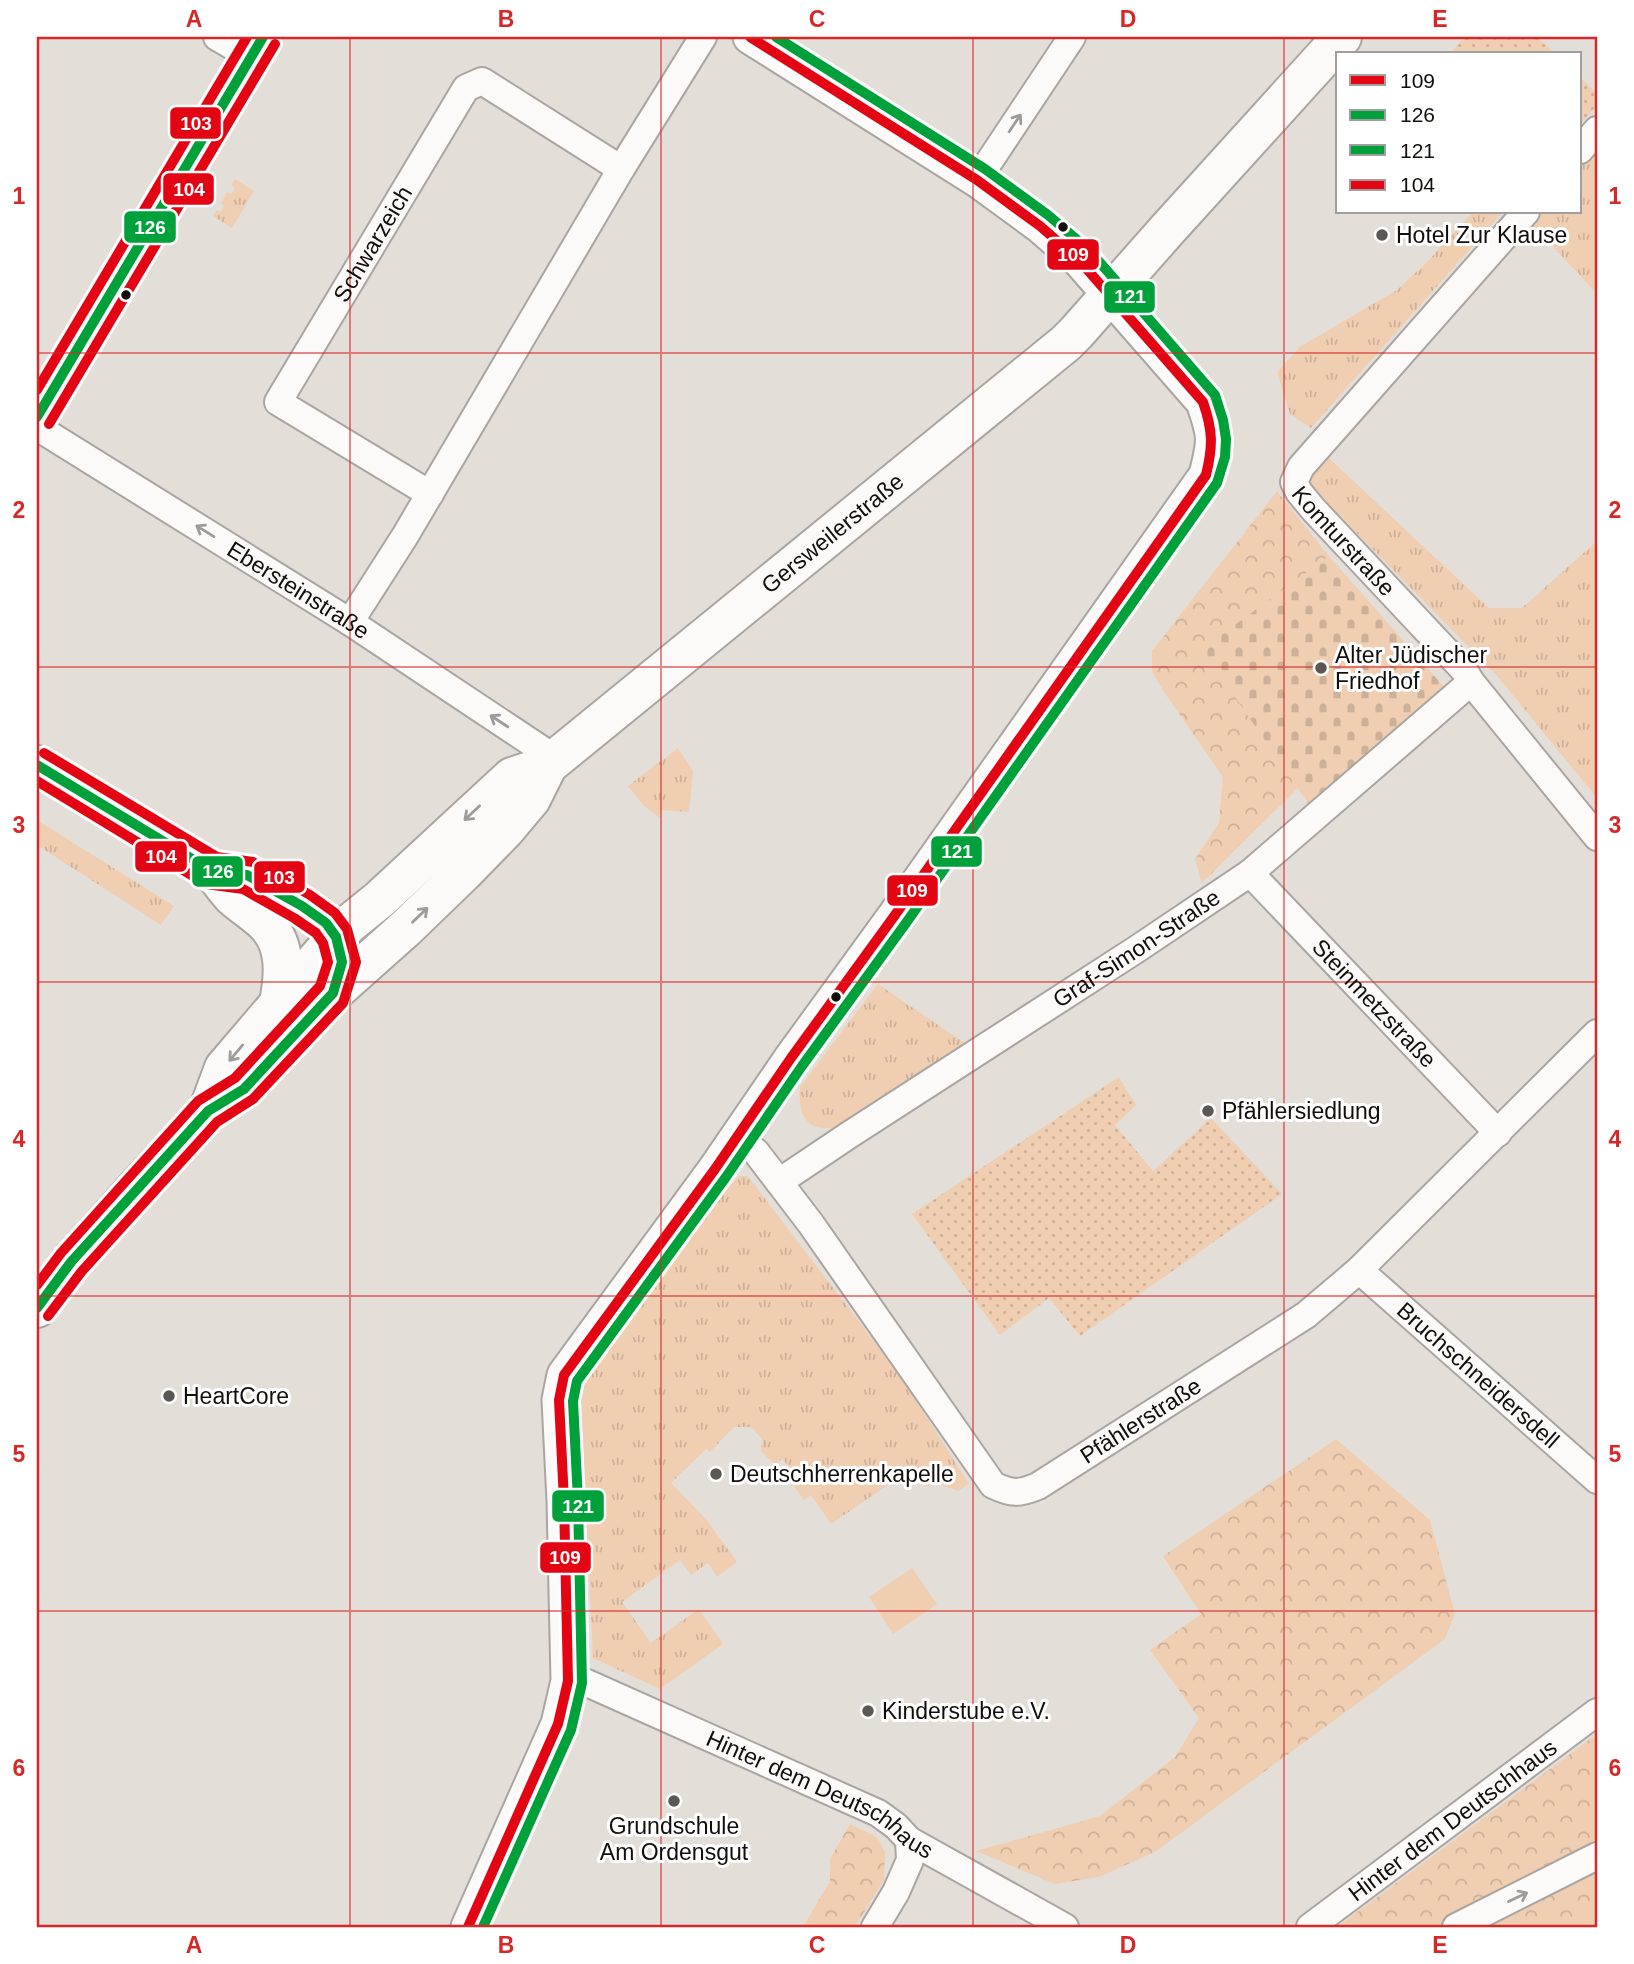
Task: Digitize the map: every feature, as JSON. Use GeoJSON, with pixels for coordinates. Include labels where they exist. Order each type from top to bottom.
{"type":"FeatureCollection","features":[{"type":"Feature","properties":{"kind":"main road","name":"Gersweilerstraße"},"geometry":{"type":"LineString","coordinates":[[208,1111],[224,1068],[279,1003],[342,961],[464,872],[531,799],[552,762],[1066,343],[1342,37]]}},
{"type":"Feature","properties":{"kind":"main road"},"geometry":{"type":"LineString","coordinates":[[37,765],[212,871],[232,896],[269,926],[283,957],[279,1003]]}},
{"type":"Feature","properties":{"kind":"main road"},"geometry":{"type":"LineString","coordinates":[[212,871],[247,875],[302,906],[326,923],[342,961]]}},
{"type":"Feature","properties":{"kind":"main road","name":"Gersweilerstraße"},"geometry":{"type":"LineString","coordinates":[[37,1308],[71,1262],[208,1111],[244,1089],[342,961]]}},
{"type":"Feature","properties":{"kind":"street"},"geometry":{"type":"LineString","coordinates":[[37,417],[257,47],[217,37]]}},
{"type":"Feature","properties":{"kind":"street"},"geometry":{"type":"LineString","coordinates":[[350,622],[430,494],[621,169],[703,37]]}},
{"type":"Feature","properties":{"kind":"street"},"geometry":{"type":"LineString","coordinates":[[468,1927],[558,1724],[568,1681],[559,1400],[564,1375],[736,1138],[1206,475],[1213,449],[1214,432],[1203,402],[1110,294],[1065,247],[977,180],[750,37]]}},
{"type":"Feature","properties":{"kind":"street"},"geometry":{"type":"LineString","coordinates":[[977,180],[1072,37]]}},
{"type":"Feature","properties":{"kind":"street","name":"Schwarzeich"},"geometry":{"type":"LineString","coordinates":[[430,494],[278,402],[466,88],[482,81],[621,169]]}},
{"type":"Feature","properties":{"kind":"street"},"geometry":{"type":"LineString","coordinates":[[1582,148],[1597,130]]}},
{"type":"Feature","properties":{"kind":"street","name":"Komturstraße"},"geometry":{"type":"LineString","coordinates":[[1524,214],[1301,467],[1294,482],[1299,492],[1464,670],[1597,837]]}},
{"type":"Feature","properties":{"kind":"street","name":"Ebersteinstraße"},"geometry":{"type":"LineString","coordinates":[[37,427],[350,622],[552,762]]}},
{"type":"Feature","properties":{"kind":"street","name":"Graf-Simon-Straße"},"geometry":{"type":"LineString","coordinates":[[779,1182],[1250,873],[1471,682]]}},
{"type":"Feature","properties":{"kind":"street","name":"Steinmetzstraße"},"geometry":{"type":"LineString","coordinates":[[1250,873],[1497,1133]]}},
{"type":"Feature","properties":{"kind":"street","name":"Pfählerstraße"},"geometry":{"type":"LineString","coordinates":[[736,1138],[755,1152],[811,1224],[993,1485],[1006,1491],[1022,1493],[1038,1486],[1306,1315],[1359,1270],[1597,1033]]}},
{"type":"Feature","properties":{"kind":"street","name":"Bruchschneidersdell"},"geometry":{"type":"LineString","coordinates":[[1359,1270],[1597,1480]]}},
{"type":"Feature","properties":{"kind":"street","name":"Hinter dem Deutschhaus"},"geometry":{"type":"LineString","coordinates":[[568,1681],[587,1683],[878,1813],[909,1840],[1065,1927]]}},
{"type":"Feature","properties":{"kind":"street","name":"Hinter dem Deutschhaus"},"geometry":{"type":"LineString","coordinates":[[1310,1927],[1597,1712]]}},
{"type":"Feature","properties":{"kind":"street"},"geometry":{"type":"LineString","coordinates":[[875,1927],[896,1892],[909,1860],[909,1840]]}},
{"type":"Feature","properties":{"kind":"street"},"geometry":{"type":"LineString","coordinates":[[1457,1927],[1597,1856]]}},
{"type":"Feature","properties":{"kind":"green space"},"geometry":{"type":"Polygon","coordinates":[[[1465,37],[1537,37],[1554,52],[1451,52],[1465,37]]]}},
{"type":"Feature","properties":{"kind":"green space"},"geometry":{"type":"Polygon","coordinates":[[[1582,79],[1597,94],[1597,105],[1582,123],[1582,79]]]}},
{"type":"Feature","properties":{"kind":"green space"},"geometry":{"type":"Polygon","coordinates":[[[1597,149],[1597,294],[1530,222],[1537,214],[1582,214],[1582,166],[1597,149]]]}},
{"type":"Feature","properties":{"kind":"green space"},"geometry":{"type":"Polygon","coordinates":[[[235,179],[254,191],[232,228],[213,216],[217,210],[221,212],[224,206],[221,204],[227,192],[231,194],[235,188],[231,185],[235,179]]]}},
{"type":"Feature","properties":{"kind":"green space"},"geometry":{"type":"Polygon","coordinates":[[[1471,214],[1501,214],[1311,428],[1290,414],[1277,372],[1301,346],[1397,290],[1471,214]]]}},
{"type":"Feature","properties":{"kind":"green space"},"geometry":{"type":"Polygon","coordinates":[[[1329,458],[1489,608],[1522,608],[1597,541],[1597,798],[1498,677],[1307,482],[1329,458]]]}},
{"type":"Feature","properties":{"kind":"green space"},"geometry":{"type":"Polygon","coordinates":[[[1277,491],[1329,556],[1203,649],[1298,788],[1202,883],[1195,859],[1219,823],[1223,777],[1152,672],[1152,651],[1277,491]]]}},
{"type":"Feature","properties":{"kind":"green space","name":"Alter Jüdischer Friedhof"},"geometry":{"type":"Polygon","coordinates":[[[1329,556],[1444,687],[1310,806],[1202,649],[1329,556]]]}},
{"type":"Feature","properties":{"kind":"green space"},"geometry":{"type":"Polygon","coordinates":[[[678,748],[693,771],[689,812],[662,810],[660,818],[644,806],[628,786],[678,748]]]}},
{"type":"Feature","properties":{"kind":"green space"},"geometry":{"type":"Polygon","coordinates":[[[37,820],[174,906],[161,925],[37,845],[37,820]]]}},
{"type":"Feature","properties":{"kind":"green space"},"geometry":{"type":"Polygon","coordinates":[[[878,984],[966,1044],[834,1128],[816,1127],[802,1112],[800,1087],[878,984]]]}},
{"type":"Feature","properties":{"kind":"green space"},"geometry":{"type":"Polygon","coordinates":[[[1119,1077],[1136,1105],[1115,1125],[1153,1171],[1211,1118],[1282,1194],[1080,1336],[1049,1298],[1000,1335],[912,1214],[1119,1077]]]}},
{"type":"Feature","properties":{"kind":"green space"},"geometry":{"type":"Polygon","coordinates":[[[739,1176],[747,1176],[750,1179],[902,1378],[969,1484],[958,1491],[934,1482],[926,1487],[908,1471],[831,1524],[811,1495],[804,1500],[792,1483],[799,1477],[782,1459],[775,1465],[761,1451],[762,1439],[751,1427],[734,1427],[710,1452],[706,1449],[671,1483],[706,1519],[737,1562],[717,1577],[708,1563],[691,1575],[680,1560],[622,1602],[651,1643],[699,1609],[723,1644],[660,1689],[593,1658],[581,1406],[583,1384],[726,1189],[739,1176]]]}},
{"type":"Feature","properties":{"kind":"green space"},"geometry":{"type":"Polygon","coordinates":[[[1336,1439],[1430,1520],[1455,1614],[1445,1639],[1155,1852],[1099,1877],[1055,1884],[976,1851],[1100,1816],[1175,1757],[1199,1718],[1150,1650],[1201,1614],[1163,1556],[1336,1439]]]}},
{"type":"Feature","properties":{"kind":"green space"},"geometry":{"type":"Polygon","coordinates":[[[912,1568],[937,1604],[893,1634],[869,1597],[912,1568]]]}},
{"type":"Feature","properties":{"kind":"green space"},"geometry":{"type":"Polygon","coordinates":[[[1597,1734],[1597,1927],[1337,1927],[1597,1734]]]}},
{"type":"Feature","properties":{"kind":"green space"},"geometry":{"type":"Polygon","coordinates":[[[850,1824],[877,1837],[885,1852],[884,1880],[855,1927],[803,1927],[830,1881],[830,1859],[850,1824]]]}},
{"type":"Feature","properties":{"kind":"transit line","name":"103"},"geometry":{"type":"LineString","coordinates":[[37,390],[247,37]]}},
{"type":"Feature","properties":{"kind":"transit line","name":"126"},"geometry":{"type":"LineString","coordinates":[[37,417],[263,37]]}},
{"type":"Feature","properties":{"kind":"transit line","name":"109"},"geometry":{"type":"LineString","coordinates":[[468,1927],[558,1724],[568,1681],[559,1400],[564,1375],[715,1169],[1206,475],[1210,455],[1209,422],[1203,402],[1078,259],[1040,226],[977,180],[750,37]]}},
{"type":"Feature","properties":{"kind":"transit line","name":"121"},"geometry":{"type":"LineString","coordinates":[[483,1927],[571,1730],[582,1683],[573,1401],[577,1381],[726,1177],[1217,483],[1225,457],[1223,420],[1215,395],[1089,250],[1048,215],[985,169],[776,37]]}},
{"type":"Feature","properties":{"kind":"transit line","name":"104"},"geometry":{"type":"LineString","coordinates":[[49,424],[275,44]]}},
{"type":"Feature","properties":{"kind":"transit line","name":"103"},"geometry":{"type":"LineString","coordinates":[[44,753],[217,857],[253,862],[310,895],[335,913],[347,929],[356,962],[343,1003],[253,1099],[217,1122],[82,1271],[48,1316]]}},
{"type":"Feature","properties":{"kind":"transit line","name":"126"},"geometry":{"type":"LineString","coordinates":[[37,765],[212,871],[247,875],[302,906],[326,923],[336,937],[342,962],[333,993],[244,1089],[208,1111],[71,1262],[37,1308]]}},
{"type":"Feature","properties":{"kind":"transit line","name":"104"},"geometry":{"type":"LineString","coordinates":[[37,781],[206,884],[243,889],[294,918],[316,933],[323,943],[328,962],[320,986],[235,1078],[198,1101],[61,1253],[37,1285]]}},
{"type":"Feature","properties":{"kind":"place","name":"Hotel Zur Klause"},"geometry":{"type":"Point","coordinates":[1382,235]}},
{"type":"Feature","properties":{"kind":"place","name":"Alter Jüdischer Friedhof"},"geometry":{"type":"Point","coordinates":[1321,668]}},
{"type":"Feature","properties":{"kind":"place","name":"Pfählersiedlung"},"geometry":{"type":"Point","coordinates":[1208,1111]}},
{"type":"Feature","properties":{"kind":"place","name":"HeartCore"},"geometry":{"type":"Point","coordinates":[169,1396]}},
{"type":"Feature","properties":{"kind":"place","name":"Deutschherrenkapelle"},"geometry":{"type":"Point","coordinates":[716,1474]}},
{"type":"Feature","properties":{"kind":"place","name":"Kinderstube e.V."},"geometry":{"type":"Point","coordinates":[868,1711]}},
{"type":"Feature","properties":{"kind":"place","name":"Grundschule Am Ordensgut"},"geometry":{"type":"Point","coordinates":[674,1801]}}]}
